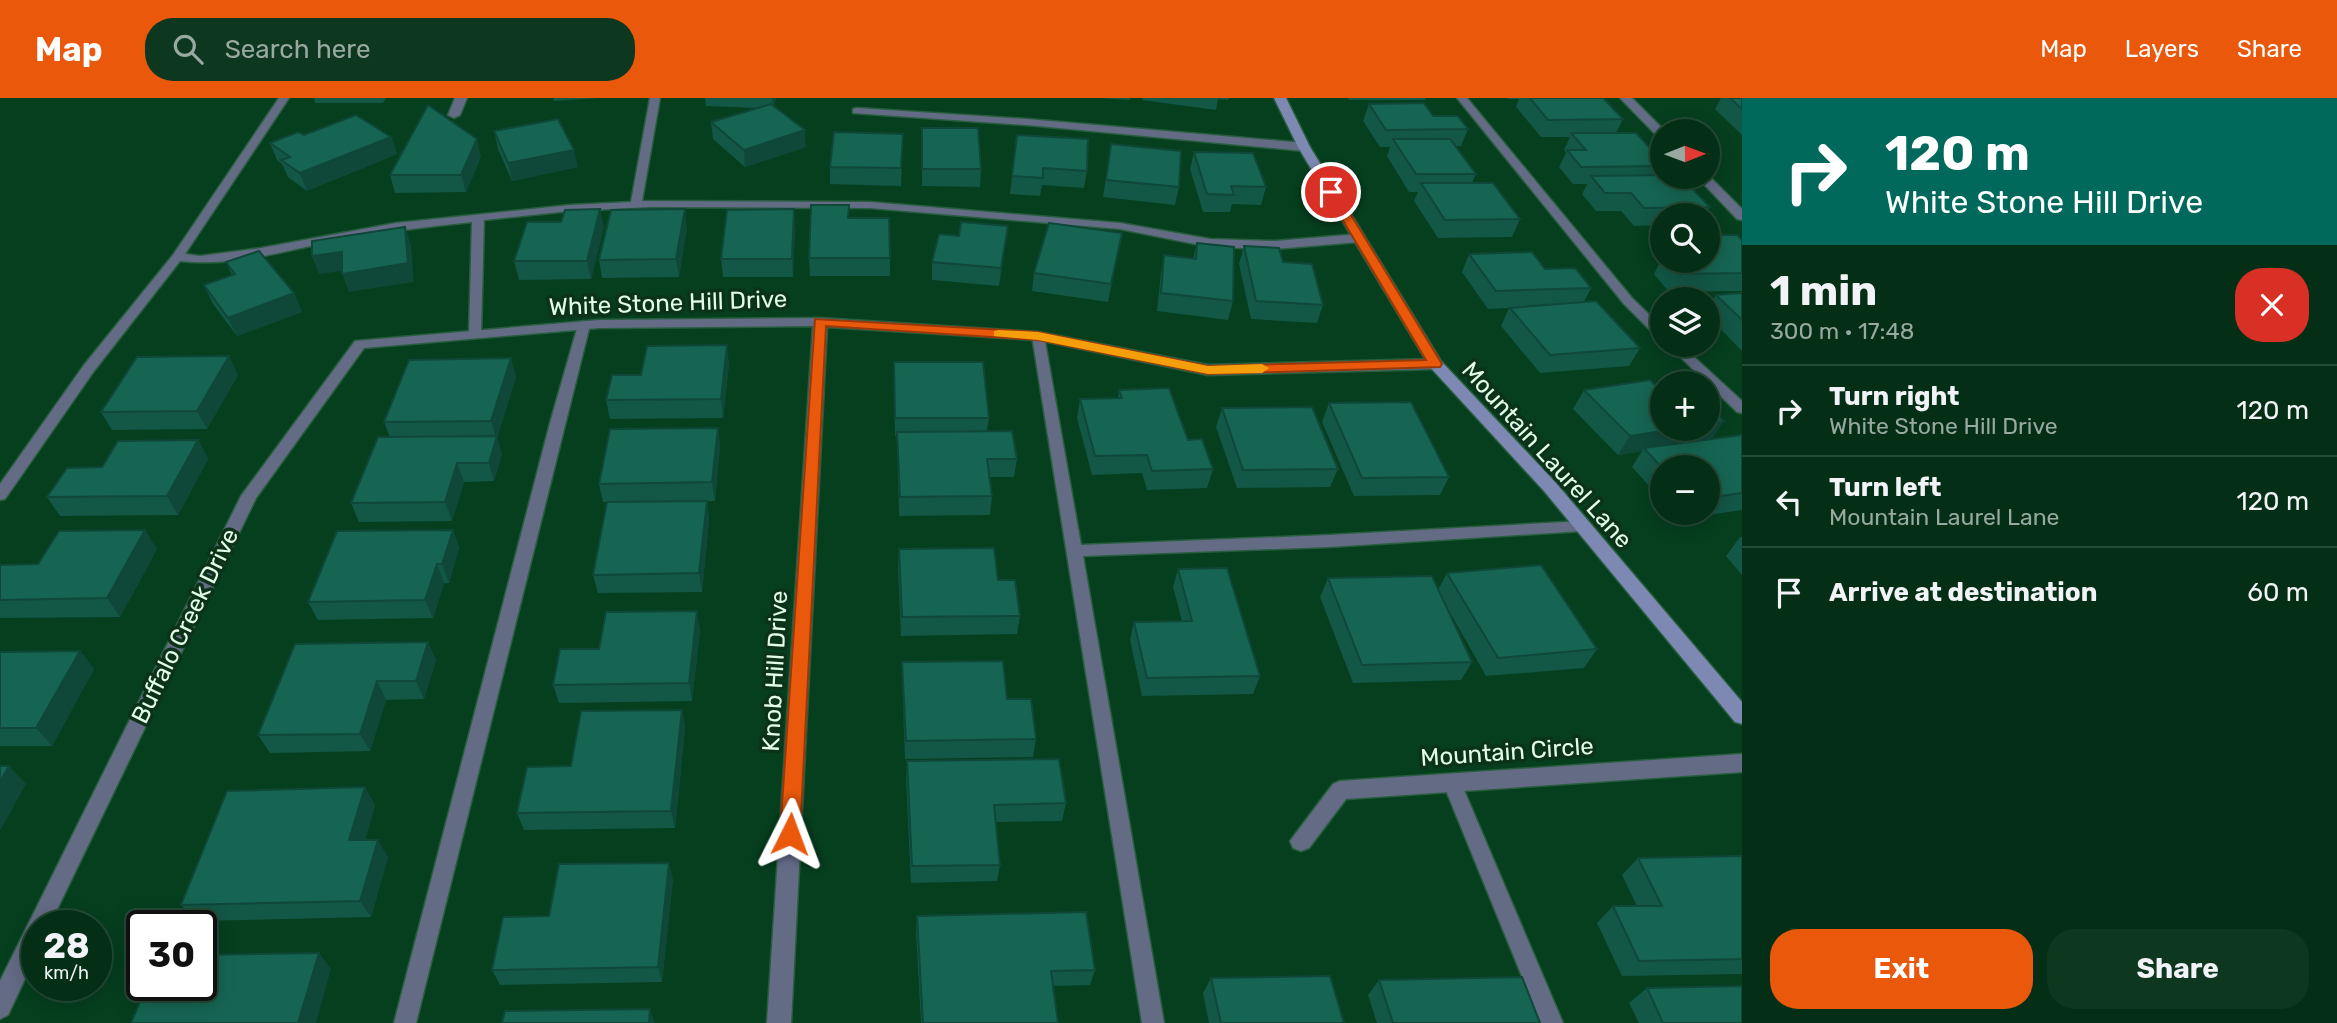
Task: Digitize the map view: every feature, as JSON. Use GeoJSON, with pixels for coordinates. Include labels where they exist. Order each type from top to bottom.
{"type":"FeatureCollection","features":[{"type":"Feature","properties":{"kind":"street"},"geometry":{"type":"LineString","coordinates":[[454,115],[461,98]]}},
{"type":"Feature","properties":{"kind":"street","name":"Mountain Laurel Lane"},"geometry":{"type":"LineString","coordinates":[[1280,98],[1304,147],[1435,364],[1550,487],[1742,716]]}},
{"type":"Feature","properties":{"kind":"street"},"geometry":{"type":"LineString","coordinates":[[1626,98],[1650,123]]}},
{"type":"Feature","properties":{"kind":"street"},"geometry":{"type":"LineString","coordinates":[[857,111],[1027,122],[1304,147]]}},
{"type":"Feature","properties":{"kind":"street"},"geometry":{"type":"LineString","coordinates":[[1715,189],[1742,216]]}},
{"type":"Feature","properties":{"kind":"street","name":"White Stone Hill Drive"},"geometry":{"type":"LineString","coordinates":[[360,344],[584,325],[820,322],[1038,336],[1208,370],[1435,364]]}},
{"type":"Feature","properties":{"kind":"street","name":"Knob Hill Drive"},"geometry":{"type":"LineString","coordinates":[[779,1023],[820,322]]}},
{"type":"Feature","properties":{"kind":"street","name":"Buffalo Creek Drive"},"geometry":{"type":"LineString","coordinates":[[45,910],[249,496],[360,344]]}},
{"type":"Feature","properties":{"kind":"street","name":"Mountain Circle"},"geometry":{"type":"LineString","coordinates":[[1301,841],[1340,790],[1742,763]]}},
{"type":"Feature","properties":{"kind":"street","name":"Buffalo Creek Drive"},"geometry":{"type":"LineString","coordinates":[[0,1007],[21,961]]}},
{"type":"Feature","properties":{"kind":"lane"},"geometry":{"type":"LineString","coordinates":[[0,495],[89,368],[177,257],[284,98]]}},
{"type":"Feature","properties":{"kind":"lane"},"geometry":{"type":"LineString","coordinates":[[636,205],[655,98]]}},
{"type":"Feature","properties":{"kind":"lane"},"geometry":{"type":"LineString","coordinates":[[1462,98],[1628,300],[1650,322]]}},
{"type":"Feature","properties":{"kind":"lane"},"geometry":{"type":"LineString","coordinates":[[177,257],[200,260],[261,252],[396,226],[570,208],[636,205],[870,205],[1121,226],[1210,243],[1275,245],[1359,238]]}},
{"type":"Feature","properties":{"kind":"lane"},"geometry":{"type":"LineString","coordinates":[[475,334],[478,217]]}},
{"type":"Feature","properties":{"kind":"lane"},"geometry":{"type":"LineString","coordinates":[[405,1023],[584,325]]}},
{"type":"Feature","properties":{"kind":"lane"},"geometry":{"type":"LineString","coordinates":[[1038,336],[1153,1023]]}},
{"type":"Feature","properties":{"kind":"lane"},"geometry":{"type":"LineString","coordinates":[[1687,357],[1742,409]]}},
{"type":"Feature","properties":{"kind":"lane"},"geometry":{"type":"LineString","coordinates":[[1074,551],[1329,541],[1583,526]]}},
{"type":"Feature","properties":{"kind":"lane"},"geometry":{"type":"LineString","coordinates":[[1452,783],[1552,1023]]}},
{"type":"Feature","properties":{"kind":"building"},"geometry":{"type":"Polygon","coordinates":[[[1530,98],[1603,98],[1623,119],[1548,120],[1530,98]]]}},
{"type":"Feature","properties":{"kind":"building"},"geometry":{"type":"Polygon","coordinates":[[[1730,98],[1742,98],[1742,109],[1730,98]]]}},
{"type":"Feature","properties":{"kind":"building"},"geometry":{"type":"Polygon","coordinates":[[[1424,103],[1433,116],[1458,116],[1468,129],[1386,130],[1369,104],[1424,103]]]}},
{"type":"Feature","properties":{"kind":"building"},"geometry":{"type":"Polygon","coordinates":[[[771,104],[805,130],[744,150],[711,122],[771,104]]]}},
{"type":"Feature","properties":{"kind":"building"},"geometry":{"type":"Polygon","coordinates":[[[428,105],[477,139],[461,175],[390,175],[428,105]]]}},
{"type":"Feature","properties":{"kind":"building"},"geometry":{"type":"Polygon","coordinates":[[[356,115],[391,137],[300,173],[281,160],[290,157],[270,143],[298,132],[304,135],[356,115]]]}},
{"type":"Feature","properties":{"kind":"building"},"geometry":{"type":"Polygon","coordinates":[[[558,119],[574,150],[508,163],[494,131],[558,119]]]}},
{"type":"Feature","properties":{"kind":"building"},"geometry":{"type":"Polygon","coordinates":[[[922,128],[978,128],[981,169],[922,169],[922,128]]]}},
{"type":"Feature","properties":{"kind":"building"},"geometry":{"type":"Polygon","coordinates":[[[834,132],[903,134],[901,168],[830,167],[834,132]]]}},
{"type":"Feature","properties":{"kind":"building"},"geometry":{"type":"Polygon","coordinates":[[[1571,133],[1636,133],[1650,148],[1650,166],[1581,167],[1567,150],[1586,150],[1571,133]]]}},
{"type":"Feature","properties":{"kind":"building"},"geometry":{"type":"Polygon","coordinates":[[[1017,135],[1088,139],[1087,171],[1043,168],[1043,178],[1012,176],[1017,135]]]}},
{"type":"Feature","properties":{"kind":"building"},"geometry":{"type":"Polygon","coordinates":[[[1393,139],[1450,139],[1476,174],[1416,174],[1393,139]]]}},
{"type":"Feature","properties":{"kind":"building"},"geometry":{"type":"Polygon","coordinates":[[[1111,144],[1181,151],[1179,187],[1106,180],[1111,144]]]}},
{"type":"Feature","properties":{"kind":"building"},"geometry":{"type":"Polygon","coordinates":[[[1194,152],[1253,153],[1266,187],[1231,186],[1234,195],[1207,194],[1194,152]]]}},
{"type":"Feature","properties":{"kind":"building"},"geometry":{"type":"Polygon","coordinates":[[[1650,175],[1650,189],[1693,189],[1706,203],[1650,203],[1650,208],[1644,208],[1631,193],[1605,193],[1591,176],[1650,175]]]}},
{"type":"Feature","properties":{"kind":"building"},"geometry":{"type":"Polygon","coordinates":[[[1421,183],[1493,183],[1520,219],[1445,220],[1421,183]]]}},
{"type":"Feature","properties":{"kind":"building"},"geometry":{"type":"Polygon","coordinates":[[[811,205],[849,205],[848,218],[889,218],[890,258],[809,258],[811,205]]]}},
{"type":"Feature","properties":{"kind":"building"},"geometry":{"type":"Polygon","coordinates":[[[600,209],[587,261],[514,261],[527,222],[561,222],[565,210],[600,209]]]}},
{"type":"Feature","properties":{"kind":"building"},"geometry":{"type":"Polygon","coordinates":[[[685,209],[676,259],[599,260],[611,210],[685,209]]]}},
{"type":"Feature","properties":{"kind":"building"},"geometry":{"type":"Polygon","coordinates":[[[794,209],[792,259],[721,259],[727,210],[794,209]]]}},
{"type":"Feature","properties":{"kind":"building"},"geometry":{"type":"Polygon","coordinates":[[[961,222],[1008,226],[1001,268],[932,262],[939,234],[959,236],[961,222]]]}},
{"type":"Feature","properties":{"kind":"building"},"geometry":{"type":"Polygon","coordinates":[[[1049,223],[1122,233],[1111,284],[1034,273],[1049,223]]]}},
{"type":"Feature","properties":{"kind":"building"},"geometry":{"type":"Polygon","coordinates":[[[405,227],[408,263],[342,274],[342,252],[312,256],[312,241],[405,227]]]}},
{"type":"Feature","properties":{"kind":"building"},"geometry":{"type":"Polygon","coordinates":[[[1720,235],[1737,235],[1742,240],[1742,273],[1680,274],[1720,273],[1720,235]]]}},
{"type":"Feature","properties":{"kind":"building"},"geometry":{"type":"Polygon","coordinates":[[[1197,243],[1234,247],[1233,301],[1161,293],[1164,255],[1196,259],[1197,243]]]}},
{"type":"Feature","properties":{"kind":"building"},"geometry":{"type":"Polygon","coordinates":[[[1244,246],[1279,248],[1283,262],[1312,264],[1323,305],[1256,301],[1244,246]]]}},
{"type":"Feature","properties":{"kind":"building"},"geometry":{"type":"Polygon","coordinates":[[[259,251],[294,293],[228,318],[204,285],[235,274],[226,262],[259,251]]]}},
{"type":"Feature","properties":{"kind":"building"},"geometry":{"type":"Polygon","coordinates":[[[1532,252],[1545,269],[1575,268],[1591,288],[1496,291],[1469,254],[1532,252]]]}},
{"type":"Feature","properties":{"kind":"building"},"geometry":{"type":"Polygon","coordinates":[[[1742,293],[1742,320],[1720,299],[1720,295],[1742,293]]]}},
{"type":"Feature","properties":{"kind":"building"},"geometry":{"type":"Polygon","coordinates":[[[1596,301],[1640,348],[1550,355],[1510,308],[1596,301]]]}},
{"type":"Feature","properties":{"kind":"building"},"geometry":{"type":"Polygon","coordinates":[[[727,345],[721,399],[606,400],[612,375],[641,375],[647,346],[727,345]]]}},
{"type":"Feature","properties":{"kind":"building"},"geometry":{"type":"Polygon","coordinates":[[[229,356],[197,411],[101,412],[137,357],[229,356]]]}},
{"type":"Feature","properties":{"kind":"building"},"geometry":{"type":"Polygon","coordinates":[[[511,358],[491,421],[384,422],[409,360],[511,358]]]}},
{"type":"Feature","properties":{"kind":"building"},"geometry":{"type":"Polygon","coordinates":[[[894,362],[983,362],[989,418],[895,418],[894,362]]]}},
{"type":"Feature","properties":{"kind":"building"},"geometry":{"type":"Polygon","coordinates":[[[1650,380],[1650,433],[1630,436],[1584,390],[1650,380]]]}},
{"type":"Feature","properties":{"kind":"building"},"geometry":{"type":"Polygon","coordinates":[[[1169,388],[1188,440],[1202,439],[1213,469],[1152,471],[1147,455],[1095,456],[1080,399],[1122,398],[1119,390],[1169,388]]]}},
{"type":"Feature","properties":{"kind":"building"},"geometry":{"type":"Polygon","coordinates":[[[1411,402],[1449,477],[1362,478],[1329,403],[1411,402]]]}},
{"type":"Feature","properties":{"kind":"building"},"geometry":{"type":"Polygon","coordinates":[[[1312,407],[1338,469],[1243,470],[1222,408],[1312,407]]]}},
{"type":"Feature","properties":{"kind":"building"},"geometry":{"type":"Polygon","coordinates":[[[718,428],[712,482],[599,484],[610,429],[718,428]]]}},
{"type":"Feature","properties":{"kind":"building"},"geometry":{"type":"Polygon","coordinates":[[[1012,431],[1017,459],[987,459],[992,496],[900,497],[897,432],[1012,431]]]}},
{"type":"Feature","properties":{"kind":"building"},"geometry":{"type":"Polygon","coordinates":[[[1742,435],[1742,493],[1720,496],[1720,455],[1650,455],[1644,448],[1697,441],[1720,441],[1720,438],[1742,435]]]}},
{"type":"Feature","properties":{"kind":"building"},"geometry":{"type":"Polygon","coordinates":[[[497,436],[489,463],[457,463],[445,502],[351,503],[378,437],[497,436]]]}},
{"type":"Feature","properties":{"kind":"building"},"geometry":{"type":"Polygon","coordinates":[[[198,440],[167,496],[47,497],[67,468],[102,467],[118,441],[198,440]]]}},
{"type":"Feature","properties":{"kind":"building"},"geometry":{"type":"Polygon","coordinates":[[[707,501],[699,573],[593,575],[607,502],[707,501]]]}},
{"type":"Feature","properties":{"kind":"building"},"geometry":{"type":"Polygon","coordinates":[[[145,530],[107,598],[0,600],[0,565],[38,564],[59,531],[145,530]]]}},
{"type":"Feature","properties":{"kind":"building"},"geometry":{"type":"Polygon","coordinates":[[[453,530],[442,564],[437,564],[425,600],[308,602],[337,531],[453,530]]]}},
{"type":"Feature","properties":{"kind":"building"},"geometry":{"type":"Polygon","coordinates":[[[994,548],[998,580],[1015,580],[1020,616],[902,617],[899,549],[994,548]]]}},
{"type":"Feature","properties":{"kind":"building"},"geometry":{"type":"Polygon","coordinates":[[[1541,565],[1597,649],[1498,658],[1447,573],[1541,565]]]}},
{"type":"Feature","properties":{"kind":"building"},"geometry":{"type":"Polygon","coordinates":[[[1227,568],[1260,676],[1147,678],[1134,622],[1192,621],[1178,569],[1227,568]]]}},
{"type":"Feature","properties":{"kind":"building"},"geometry":{"type":"Polygon","coordinates":[[[1432,576],[1472,662],[1362,665],[1328,578],[1432,576]]]}},
{"type":"Feature","properties":{"kind":"building"},"geometry":{"type":"Polygon","coordinates":[[[697,611],[689,683],[553,685],[560,649],[599,649],[606,612],[697,611]]]}},
{"type":"Feature","properties":{"kind":"building"},"geometry":{"type":"Polygon","coordinates":[[[428,642],[416,681],[377,681],[360,734],[258,735],[295,644],[428,642]]]}},
{"type":"Feature","properties":{"kind":"building"},"geometry":{"type":"Polygon","coordinates":[[[80,651],[36,728],[0,728],[0,652],[80,651]]]}},
{"type":"Feature","properties":{"kind":"building"},"geometry":{"type":"Polygon","coordinates":[[[1003,661],[1007,699],[1031,699],[1036,739],[906,741],[902,662],[1003,661]]]}},
{"type":"Feature","properties":{"kind":"building"},"geometry":{"type":"Polygon","coordinates":[[[682,710],[671,811],[517,813],[527,767],[571,766],[581,711],[682,710]]]}},
{"type":"Feature","properties":{"kind":"building"},"geometry":{"type":"Polygon","coordinates":[[[1059,759],[1066,803],[994,805],[1000,865],[912,866],[907,761],[1059,759]]]}},
{"type":"Feature","properties":{"kind":"building"},"geometry":{"type":"Polygon","coordinates":[[[0,766],[9,766],[0,782],[0,766]]]}},
{"type":"Feature","properties":{"kind":"building"},"geometry":{"type":"Polygon","coordinates":[[[365,787],[349,840],[378,840],[360,901],[181,905],[227,791],[365,787]]]}},
{"type":"Feature","properties":{"kind":"building"},"geometry":{"type":"Polygon","coordinates":[[[1742,856],[1742,959],[1639,961],[1613,906],[1662,906],[1638,858],[1742,856]]]}},
{"type":"Feature","properties":{"kind":"building"},"geometry":{"type":"Polygon","coordinates":[[[669,863],[658,967],[492,970],[503,917],[549,916],[559,864],[669,863]]]}},
{"type":"Feature","properties":{"kind":"building"},"geometry":{"type":"Polygon","coordinates":[[[1086,912],[1095,970],[1051,971],[1058,1023],[923,1023],[917,916],[1086,912]]]}},
{"type":"Feature","properties":{"kind":"building"},"geometry":{"type":"Polygon","coordinates":[[[319,953],[298,1023],[131,1023],[140,1001],[217,1001],[217,955],[319,953]]]}},
{"type":"Feature","properties":{"kind":"building"},"geometry":{"type":"Polygon","coordinates":[[[1330,976],[1344,1023],[1221,1023],[1211,978],[1330,976]]]}},
{"type":"Feature","properties":{"kind":"building"},"geometry":{"type":"Polygon","coordinates":[[[1522,977],[1540,1023],[1393,1023],[1379,980],[1522,977]]]}},
{"type":"Feature","properties":{"kind":"building"},"geometry":{"type":"Polygon","coordinates":[[[1742,986],[1742,1023],[1663,1023],[1647,988],[1742,986]]]}},
{"type":"Feature","properties":{"kind":"building"},"geometry":{"type":"Polygon","coordinates":[[[650,1009],[649,1023],[502,1023],[505,1011],[650,1009]]]}},
{"type":"Feature","properties":{"kind":"slow traffic"},"geometry":{"type":"LineString","coordinates":[[999,333],[1038,336],[1208,370],[1262,368]]}},
{"type":"Feature","properties":{"kind":"route"},"geometry":{"type":"LineString","coordinates":[[790,834],[820,322],[1038,336],[1208,370],[1435,364],[1331,192]]}}]}
